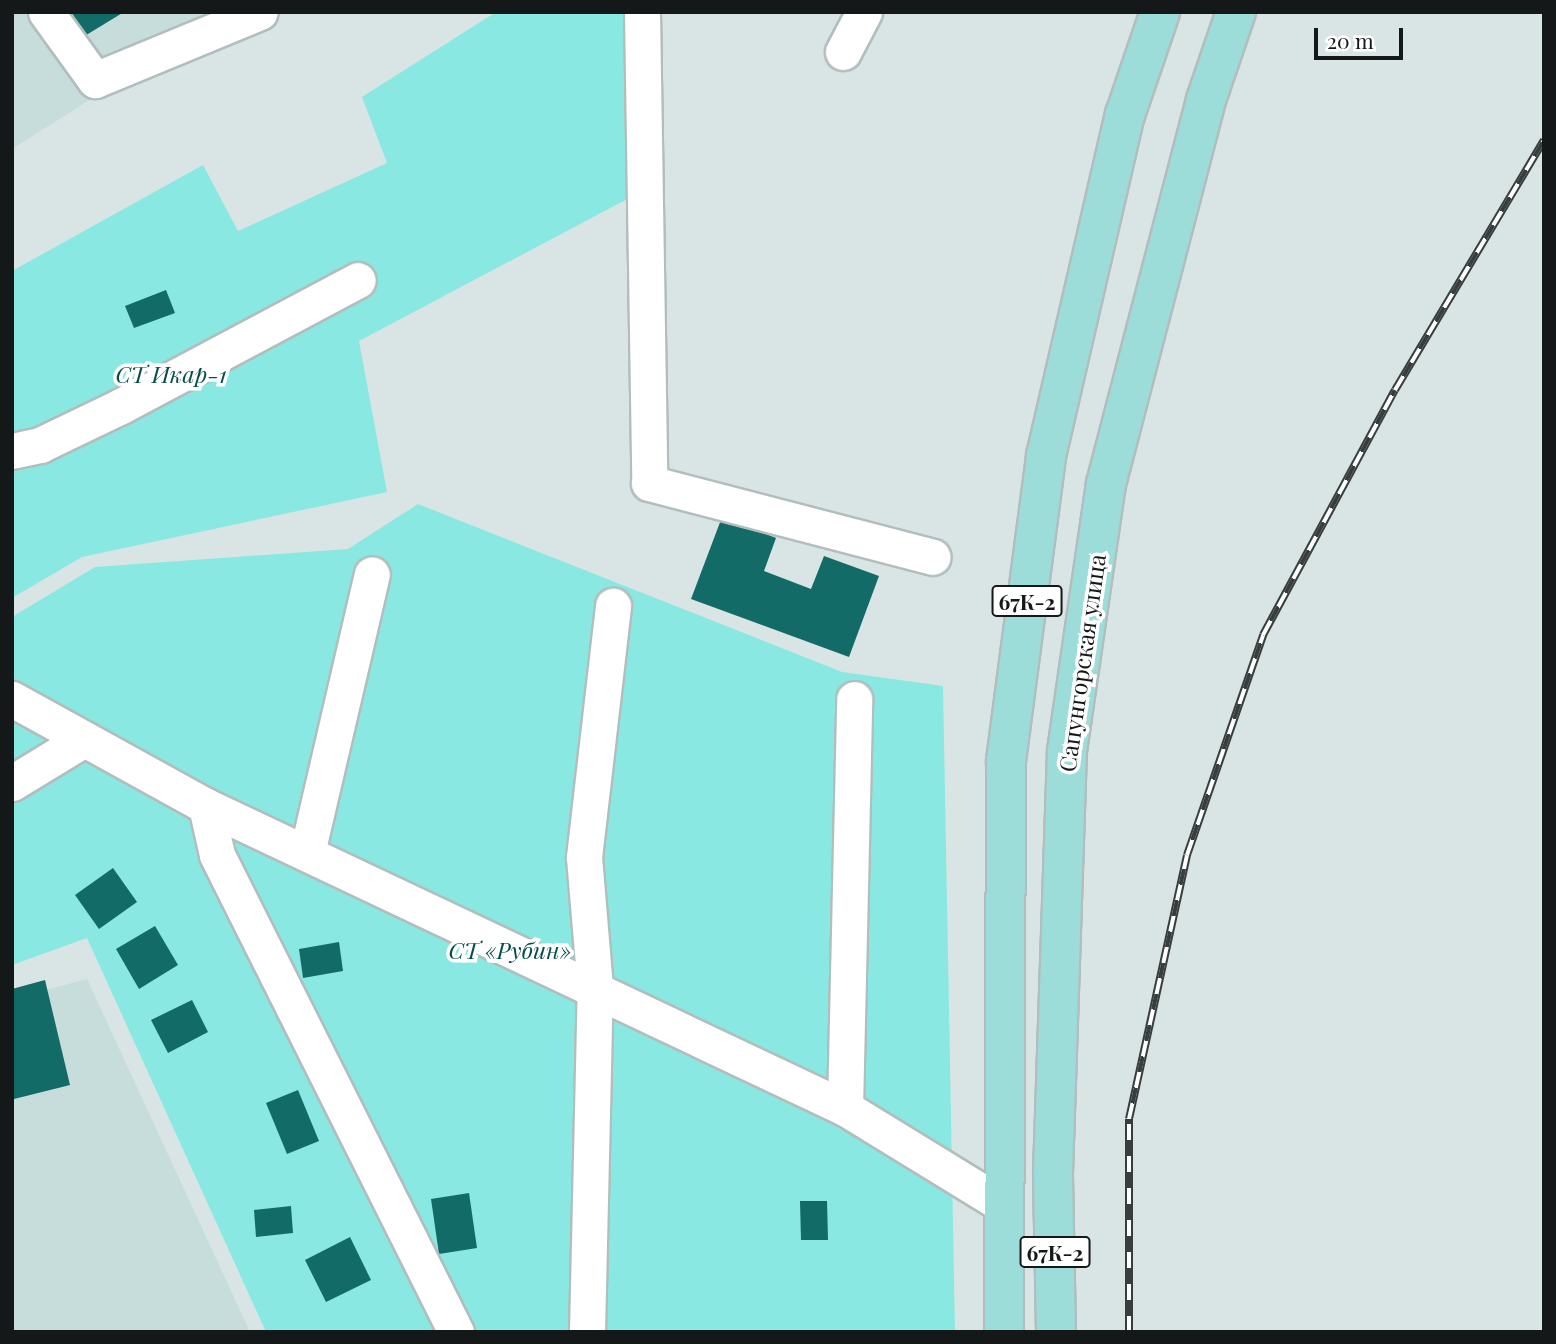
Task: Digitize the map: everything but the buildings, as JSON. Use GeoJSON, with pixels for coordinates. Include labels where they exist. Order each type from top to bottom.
{"type":"FeatureCollection","features":[{"type":"Feature","properties":{"kind":"main road","name":"67К-2"},"geometry":{"type":"LineString","coordinates":[[1004,1332],[1006,775],[1013,705],[1046,456],[1125,115],[1160,12]]}},
{"type":"Feature","properties":{"kind":"main road","name":"Сапунгорская улица"},"geometry":{"type":"LineString","coordinates":[[1056,1332],[1053,1173],[1067,751],[1106,484],[1206,100],[1236,12]]}},
{"type":"Feature","properties":{"kind":"lane"},"geometry":{"type":"LineString","coordinates":[[46,12],[95,80],[260,12]]}},
{"type":"Feature","properties":{"kind":"lane"},"geometry":{"type":"LineString","coordinates":[[642,12],[649,483],[933,557]]}},
{"type":"Feature","properties":{"kind":"lane"},"geometry":{"type":"LineString","coordinates":[[843,52],[864,12]]}},
{"type":"Feature","properties":{"kind":"lane"},"geometry":{"type":"LineString","coordinates":[[12,451],[40,445],[121,406],[359,280]]}},
{"type":"Feature","properties":{"kind":"lane"},"geometry":{"type":"LineString","coordinates":[[307,853],[372,574]]}},
{"type":"Feature","properties":{"kind":"lane"},"geometry":{"type":"LineString","coordinates":[[587,1332],[595,988],[584,856],[613,606]]}},
{"type":"Feature","properties":{"kind":"lane"},"geometry":{"type":"LineString","coordinates":[[12,699],[206,806],[845,1108],[1003,1205]]}},
{"type":"Feature","properties":{"kind":"lane"},"geometry":{"type":"LineString","coordinates":[[845,1108],[854,699]]}},
{"type":"Feature","properties":{"kind":"lane"},"geometry":{"type":"LineString","coordinates":[[12,783],[84,738]]}},
{"type":"Feature","properties":{"kind":"lane"},"geometry":{"type":"LineString","coordinates":[[206,806],[216,855],[456,1332]]}},
{"type":"Feature","properties":{"kind":"shaded area"},"geometry":{"type":"Polygon","coordinates":[[[12,12],[229,12],[12,149],[12,12]]]}},
{"type":"Feature","properties":{"kind":"shaded area"},"geometry":{"type":"Polygon","coordinates":[[[87,979],[250,1332],[12,1332],[12,999],[87,979]]]}},
{"type":"Feature","properties":{"kind":"green space","name":"СТ Икар-1"},"geometry":{"type":"Polygon","coordinates":[[[496,12],[627,12],[633,196],[359,341],[387,492],[82,557],[12,598],[12,271],[203,165],[238,231],[387,163],[362,97],[496,12]]]}},
{"type":"Feature","properties":{"kind":"green space","name":"СТ «Рубин»"},"geometry":{"type":"Polygon","coordinates":[[[418,504],[842,672],[943,686],[955,1332],[266,1332],[87,938],[12,965],[12,617],[95,567],[348,549],[418,504]]]}},
{"type":"Feature","properties":{"kind":"railway"},"geometry":{"type":"LineString","coordinates":[[1129,1332],[1129,1119],[1187,855],[1263,635],[1395,390],[1544,140]]}}]}
